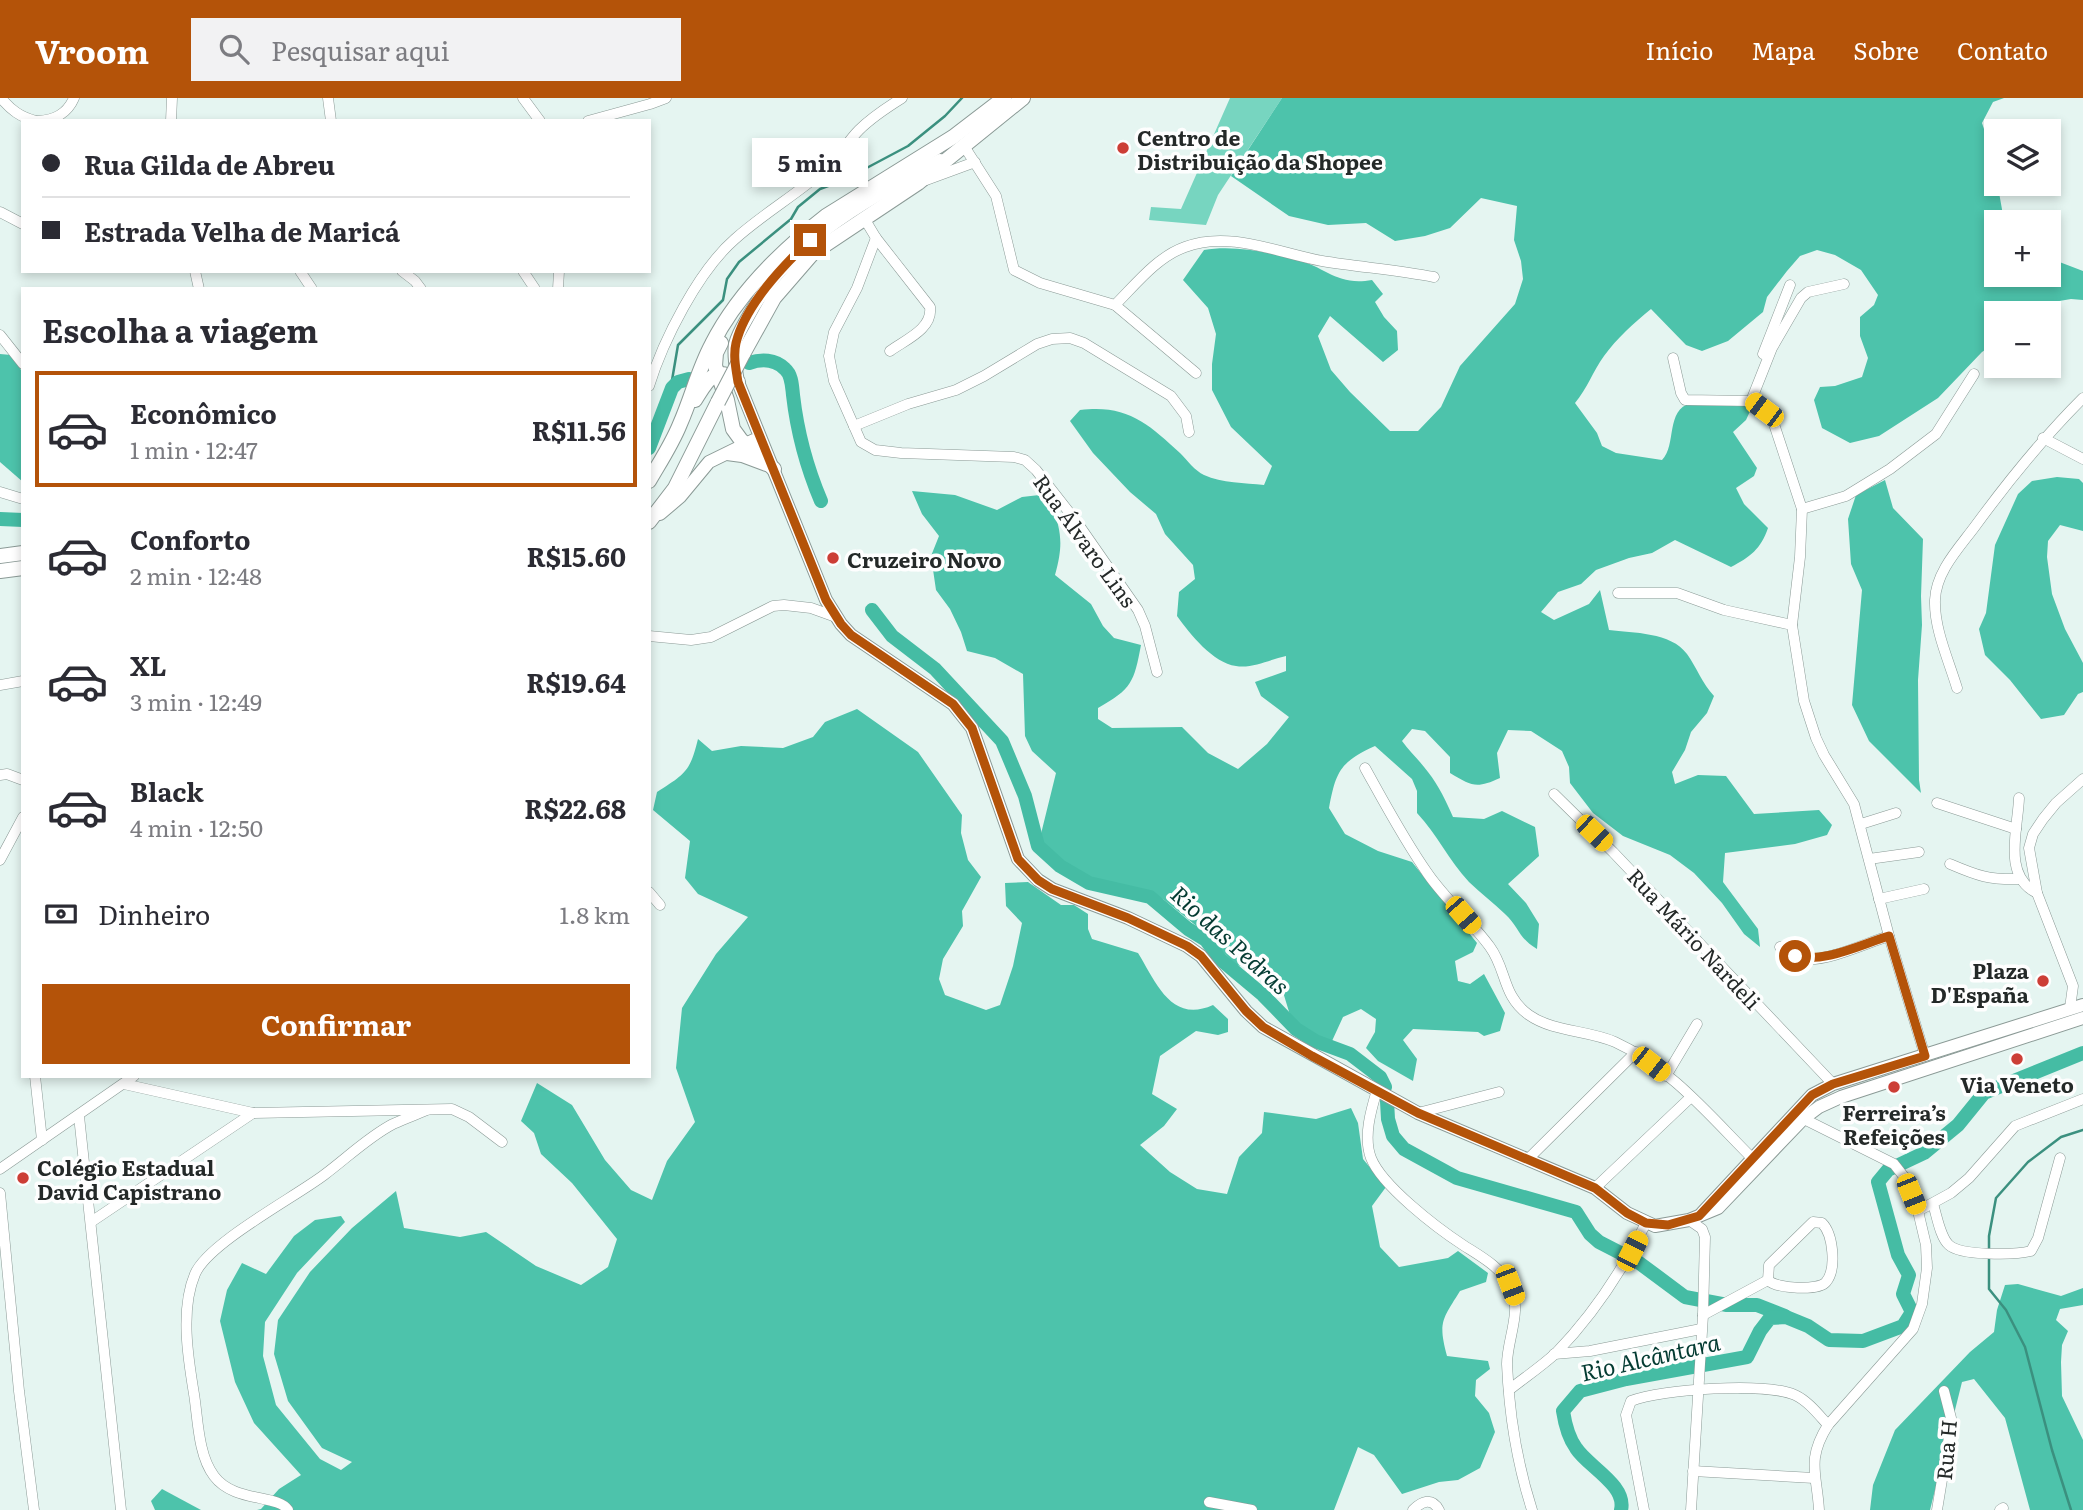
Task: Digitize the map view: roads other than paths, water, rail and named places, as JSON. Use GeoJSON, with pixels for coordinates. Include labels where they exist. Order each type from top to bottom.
{"type":"FeatureCollection","features":[{"type":"Feature","properties":{"kind":"highway"},"geometry":{"type":"LineString","coordinates":[[680,426],[698,373],[713,342],[732,310],[758,278],[826,216],[953,137],[1004,98]]}},
{"type":"Feature","properties":{"kind":"highway"},"geometry":{"type":"LineString","coordinates":[[651,520],[676,488],[760,318],[789,279],[813,253],[918,183],[1023,98]]}},
{"type":"Feature","properties":{"kind":"highway"},"geometry":{"type":"LineString","coordinates":[[758,278],[716,353],[715,366],[729,406],[733,429],[745,444],[774,469]]}},
{"type":"Feature","properties":{"kind":"highway"},"geometry":{"type":"LineString","coordinates":[[651,477],[705,383],[717,374],[728,374],[738,382]]}},
{"type":"Feature","properties":{"kind":"highway"},"geometry":{"type":"LineString","coordinates":[[0,556],[21,553]]}},
{"type":"Feature","properties":{"kind":"highway"},"geometry":{"type":"LineString","coordinates":[[0,571],[21,568]]}},
{"type":"Feature","properties":{"kind":"main road"},"geometry":{"type":"LineString","coordinates":[[964,146],[890,187],[810,240],[766,287],[740,332],[734,353],[738,382],[826,600],[851,635],[953,704],[972,728],[1018,859],[1038,880],[1052,889],[1128,918],[1187,946],[1201,956],[1246,1011],[1263,1027],[1418,1113],[1595,1188],[1627,1213],[1646,1223],[1668,1225],[1694,1218],[1724,1204],[1798,1116],[1812,1095],[1833,1084],[2077,1007]]}},
{"type":"Feature","properties":{"kind":"main road"},"geometry":{"type":"LineString","coordinates":[[651,521],[680,497],[709,462],[756,438],[759,430]]}},
{"type":"Feature","properties":{"kind":"main road"},"geometry":{"type":"LineString","coordinates":[[726,454],[754,460],[774,469]]}},
{"type":"Feature","properties":{"kind":"main road"},"geometry":{"type":"LineString","coordinates":[[1694,1218],[1798,1116],[1841,1097],[2083,1017]]}},
{"type":"Feature","properties":{"kind":"street"},"geometry":{"type":"LineString","coordinates":[[1,98],[11,110],[28,119]]}},
{"type":"Feature","properties":{"kind":"street"},"geometry":{"type":"LineString","coordinates":[[53,119],[61,116],[74,98]]}},
{"type":"Feature","properties":{"kind":"street"},"geometry":{"type":"LineString","coordinates":[[170,119],[172,98]]}},
{"type":"Feature","properties":{"kind":"street"},"geometry":{"type":"LineString","coordinates":[[328,98],[331,119]]}},
{"type":"Feature","properties":{"kind":"street"},"geometry":{"type":"LineString","coordinates":[[523,98],[539,119]]}},
{"type":"Feature","properties":{"kind":"street"},"geometry":{"type":"LineString","coordinates":[[595,119],[666,98]]}},
{"type":"Feature","properties":{"kind":"street"},"geometry":{"type":"LineString","coordinates":[[651,380],[660,354],[693,290],[709,266],[733,240],[827,169],[858,131],[876,114],[902,98]]}},
{"type":"Feature","properties":{"kind":"street"},"geometry":{"type":"LineString","coordinates":[[964,146],[996,196],[1014,271],[1040,283],[1115,305],[1196,373]]}},
{"type":"Feature","properties":{"kind":"street"},"geometry":{"type":"LineString","coordinates":[[918,183],[975,162]]}},
{"type":"Feature","properties":{"kind":"street"},"geometry":{"type":"LineString","coordinates":[[0,212],[21,223]]}},
{"type":"Feature","properties":{"kind":"street"},"geometry":{"type":"LineString","coordinates":[[864,218],[876,238],[927,300],[931,311],[929,321],[920,330],[890,351]]}},
{"type":"Feature","properties":{"kind":"street","name":"Rua Álvaro Lins"},"geometry":{"type":"LineString","coordinates":[[876,238],[830,346],[830,365],[834,380],[862,442],[875,450],[929,456],[1014,457],[1025,460],[1076,520],[1138,610],[1157,672]]}},
{"type":"Feature","properties":{"kind":"street"},"geometry":{"type":"LineString","coordinates":[[1115,305],[1164,258],[1184,247],[1208,241],[1233,241],[1326,261],[1434,277]]}},
{"type":"Feature","properties":{"kind":"street"},"geometry":{"type":"LineString","coordinates":[[405,273],[420,287]]}},
{"type":"Feature","properties":{"kind":"street"},"geometry":{"type":"LineString","coordinates":[[1748,400],[1769,354],[1801,298],[1808,292],[1844,284]]}},
{"type":"Feature","properties":{"kind":"street"},"geometry":{"type":"LineString","coordinates":[[1748,400],[1790,285]]}},
{"type":"Feature","properties":{"kind":"street"},"geometry":{"type":"LineString","coordinates":[[0,335],[19,353]]}},
{"type":"Feature","properties":{"kind":"street"},"geometry":{"type":"LineString","coordinates":[[853,426],[908,404],[956,390],[1037,344],[1052,339],[1070,338],[1084,343],[1171,397],[1186,416],[1189,432]]}},
{"type":"Feature","properties":{"kind":"street"},"geometry":{"type":"LineString","coordinates":[[1673,358],[1685,400],[1748,400],[1773,421],[1802,509],[1793,625],[1797,666],[1810,722],[1824,755],[1854,804],[1861,824],[1889,936],[1925,1056]]}},
{"type":"Feature","properties":{"kind":"street"},"geometry":{"type":"LineString","coordinates":[[1802,509],[1846,496],[1890,469],[1936,434],[1974,374]]}},
{"type":"Feature","properties":{"kind":"street"},"geometry":{"type":"LineString","coordinates":[[1957,688],[1938,625],[1935,600],[1938,582],[1950,560],[2008,481],[2043,438],[2083,398]]}},
{"type":"Feature","properties":{"kind":"street"},"geometry":{"type":"LineString","coordinates":[[2043,438],[2083,459]]}},
{"type":"Feature","properties":{"kind":"street"},"geometry":{"type":"LineString","coordinates":[[0,492],[21,498]]}},
{"type":"Feature","properties":{"kind":"street"},"geometry":{"type":"LineString","coordinates":[[1618,593],[1677,593],[1735,613],[1793,625]]}},
{"type":"Feature","properties":{"kind":"street"},"geometry":{"type":"LineString","coordinates":[[811,608],[826,600]]}},
{"type":"Feature","properties":{"kind":"street"},"geometry":{"type":"LineString","coordinates":[[651,636],[691,640],[711,637],[773,606],[811,608],[838,619]]}},
{"type":"Feature","properties":{"kind":"street"},"geometry":{"type":"LineString","coordinates":[[0,685],[21,681]]}},
{"type":"Feature","properties":{"kind":"street"},"geometry":{"type":"LineString","coordinates":[[1365,768],[1395,824],[1429,875],[1492,949],[1507,989],[1516,1004],[1544,1023],[1592,1033],[1636,1052],[1691,1097],[1753,1159]]}},
{"type":"Feature","properties":{"kind":"street"},"geometry":{"type":"LineString","coordinates":[[0,775],[8,774],[21,779]]}},
{"type":"Feature","properties":{"kind":"street"},"geometry":{"type":"LineString","coordinates":[[2077,1007],[2073,986],[2037,892],[2029,848],[2033,834],[2056,803],[2083,779]]}},
{"type":"Feature","properties":{"kind":"street","name":"Rua Mário Nardeli"},"geometry":{"type":"LineString","coordinates":[[1554,794],[1613,852],[1833,1084]]}},
{"type":"Feature","properties":{"kind":"street"},"geometry":{"type":"LineString","coordinates":[[2019,798],[2014,846],[2020,879],[2026,887],[2037,892]]}},
{"type":"Feature","properties":{"kind":"street"},"geometry":{"type":"LineString","coordinates":[[1937,803],[2016,829]]}},
{"type":"Feature","properties":{"kind":"street"},"geometry":{"type":"LineString","coordinates":[[1861,824],[1896,813]]}},
{"type":"Feature","properties":{"kind":"street"},"geometry":{"type":"LineString","coordinates":[[0,860],[21,821]]}},
{"type":"Feature","properties":{"kind":"street"},"geometry":{"type":"LineString","coordinates":[[1869,859],[1919,852]]}},
{"type":"Feature","properties":{"kind":"street"},"geometry":{"type":"LineString","coordinates":[[1950,864],[1979,877],[1994,880],[2020,879]]}},
{"type":"Feature","properties":{"kind":"street"},"geometry":{"type":"LineString","coordinates":[[1879,899],[1924,889]]}},
{"type":"Feature","properties":{"kind":"street"},"geometry":{"type":"LineString","coordinates":[[651,894],[660,905]]}},
{"type":"Feature","properties":{"kind":"street"},"geometry":{"type":"LineString","coordinates":[[1780,947],[1795,956],[1808,959],[1824,957],[1889,936]]}},
{"type":"Feature","properties":{"kind":"street"},"geometry":{"type":"LineString","coordinates":[[2073,986],[2083,993]]}},
{"type":"Feature","properties":{"kind":"street"},"geometry":{"type":"LineString","coordinates":[[1666,1076],[1697,1024]]}},
{"type":"Feature","properties":{"kind":"street"},"geometry":{"type":"LineString","coordinates":[[1527,1160],[1636,1052]]}},
{"type":"Feature","properties":{"kind":"street"},"geometry":{"type":"LineString","coordinates":[[35,1078],[43,1140]]}},
{"type":"Feature","properties":{"kind":"street"},"geometry":{"type":"LineString","coordinates":[[0,1169],[132,1078]]}},
{"type":"Feature","properties":{"kind":"street"},"geometry":{"type":"LineString","coordinates":[[124,1084],[253,1113],[452,1109],[469,1117],[502,1142]]}},
{"type":"Feature","properties":{"kind":"street"},"geometry":{"type":"LineString","coordinates":[[1377,1090],[1369,1115],[1370,1157],[1382,1175],[1438,1228],[1498,1269],[1510,1285],[1515,1298],[1507,1361],[1509,1390],[1520,1472],[1532,1510]]}},
{"type":"Feature","properties":{"kind":"street"},"geometry":{"type":"LineString","coordinates":[[1418,1113],[1499,1092]]}},
{"type":"Feature","properties":{"kind":"street"},"geometry":{"type":"LineString","coordinates":[[1595,1188],[1691,1097]]}},
{"type":"Feature","properties":{"kind":"street"},"geometry":{"type":"LineString","coordinates":[[1918,1211],[1933,1204],[1969,1178],[2015,1126],[2083,1099]]}},
{"type":"Feature","properties":{"kind":"street"},"geometry":{"type":"LineString","coordinates":[[288,1510],[280,1502],[249,1498],[230,1490],[214,1476],[204,1454],[188,1343],[188,1311],[195,1273],[214,1250],[323,1176],[371,1138],[393,1124],[427,1110]]}},
{"type":"Feature","properties":{"kind":"street"},"geometry":{"type":"LineString","coordinates":[[91,1222],[253,1113]]}},
{"type":"Feature","properties":{"kind":"street"},"geometry":{"type":"LineString","coordinates":[[79,1115],[121,1510]]}},
{"type":"Feature","properties":{"kind":"street"},"geometry":{"type":"LineString","coordinates":[[1798,1116],[1894,1164],[1905,1178],[1918,1211],[1926,1245],[1927,1268],[1922,1304],[1913,1329],[1820,1436],[1814,1459],[1819,1510]]}},
{"type":"Feature","properties":{"kind":"street"},"geometry":{"type":"LineString","coordinates":[[1933,1204],[1950,1246],[1969,1252],[2031,1251],[2035,1247],[2060,1158]]}},
{"type":"Feature","properties":{"kind":"street"},"geometry":{"type":"LineString","coordinates":[[0,1193],[34,1510]]}},
{"type":"Feature","properties":{"kind":"street"},"geometry":{"type":"LineString","coordinates":[[1691,1510],[1705,1237],[1694,1218]]}},
{"type":"Feature","properties":{"kind":"street"},"geometry":{"type":"LineString","coordinates":[[1813,1222],[1822,1223],[1832,1242],[1826,1283],[1820,1286],[1782,1287],[1773,1286],[1768,1280],[1769,1265],[1813,1222]]}},
{"type":"Feature","properties":{"kind":"street"},"geometry":{"type":"LineString","coordinates":[[1509,1390],[1554,1354],[1589,1315],[1620,1274],[1646,1223]]}},
{"type":"Feature","properties":{"kind":"street"},"geometry":{"type":"LineString","coordinates":[[1703,1315],[1768,1280]]}},
{"type":"Feature","properties":{"kind":"street"},"geometry":{"type":"LineString","coordinates":[[1554,1354],[1590,1351],[1701,1329]]}},
{"type":"Feature","properties":{"kind":"street"},"geometry":{"type":"LineString","coordinates":[[1644,1510],[1626,1415],[1631,1401],[1647,1395],[1697,1390],[1777,1391],[1795,1395],[1828,1425]]}},
{"type":"Feature","properties":{"kind":"street","name":"Rua H"},"geometry":{"type":"LineString","coordinates":[[1937,1510],[1951,1418],[1944,1391]]}},
{"type":"Feature","properties":{"kind":"street"},"geometry":{"type":"LineString","coordinates":[[1693,1471],[1814,1478]]}},
{"type":"Feature","properties":{"kind":"street"},"geometry":{"type":"LineString","coordinates":[[1209,1502],[1252,1510]]}},
{"type":"Feature","properties":{"kind":"street"},"geometry":{"type":"LineString","coordinates":[[1413,1510],[1424,1502],[1431,1502],[1436,1504],[1439,1510]]}},
{"type":"Feature","properties":{"kind":"waterway"},"geometry":{"type":"LineString","coordinates":[[670,392],[678,345],[723,300],[727,279],[739,262],[791,219],[798,207],[820,189],[844,180],[908,146],[945,116],[962,98]]}},
{"type":"Feature","properties":{"kind":"waterway","name":"Rio das Pedras"},"geometry":{"type":"LineString","coordinates":[[749,363],[772,362],[789,374],[803,449],[821,501]]}},
{"type":"Feature","properties":{"kind":"waterway"},"geometry":{"type":"LineString","coordinates":[[651,443],[672,388],[678,382],[689,379]]}},
{"type":"Feature","properties":{"kind":"waterway","name":"Rio das Pedras"},"geometry":{"type":"LineString","coordinates":[[0,519],[21,520]]}},
{"type":"Feature","properties":{"kind":"waterway","name":"Rio das Pedras"},"geometry":{"type":"LineString","coordinates":[[872,610],[892,636],[935,669],[1002,741],[1025,796],[1038,846],[1060,866],[1089,883],[1150,897],[1188,929],[1206,940],[1220,959],[1263,995],[1296,1029],[1315,1041],[1350,1054],[1380,1077],[1385,1087]]}},
{"type":"Feature","properties":{"kind":"waterway","name":"Rio Alcântara"},"geometry":{"type":"LineString","coordinates":[[1621,1510],[1618,1492],[1605,1476],[1581,1455],[1567,1430],[1563,1411],[1580,1391],[1626,1379],[1747,1357],[1770,1318],[1786,1317],[1808,1326],[1829,1340],[1863,1341],[1903,1326],[1912,1312],[1903,1294],[1909,1275],[1898,1255],[1878,1182],[1888,1170],[1924,1153],[1958,1125],[1984,1093],[2083,1053]]}},
{"type":"Feature","properties":{"kind":"waterway","name":"Rio das Pedras"},"geometry":{"type":"LineString","coordinates":[[1387,1101],[1393,1136],[1404,1149],[1457,1178],[1576,1212],[1590,1234],[1599,1242],[1638,1262],[1685,1297],[1727,1305],[1757,1305],[1785,1316]]}},
{"type":"Feature","properties":{"kind":"waterway"},"geometry":{"type":"LineString","coordinates":[[1989,1251],[1996,1198],[2028,1162],[2061,1137],[2083,1130]]}},
{"type":"Feature","properties":{"kind":"waterway"},"geometry":{"type":"LineString","coordinates":[[1989,1257],[1989,1289],[2006,1310],[2025,1347],[2071,1510]]}},
{"type":"Feature","properties":{"kind":"place","name":"Centro de Distribuição da Shopee"},"geometry":{"type":"Point","coordinates":[1123,148]}},
{"type":"Feature","properties":{"kind":"place","name":"Cruzeiro Novo"},"geometry":{"type":"Point","coordinates":[833,558]}},
{"type":"Feature","properties":{"kind":"place","name":"Plaza D'España"},"geometry":{"type":"Point","coordinates":[2043,981]}},
{"type":"Feature","properties":{"kind":"place","name":"Via Veneto"},"geometry":{"type":"Point","coordinates":[2017,1059]}},
{"type":"Feature","properties":{"kind":"place","name":"Ferreira’s Refeições"},"geometry":{"type":"Point","coordinates":[1894,1087]}},
{"type":"Feature","properties":{"kind":"place","name":"Colégio Estadual David Capistrano"},"geometry":{"type":"Point","coordinates":[23,1178]}}]}
